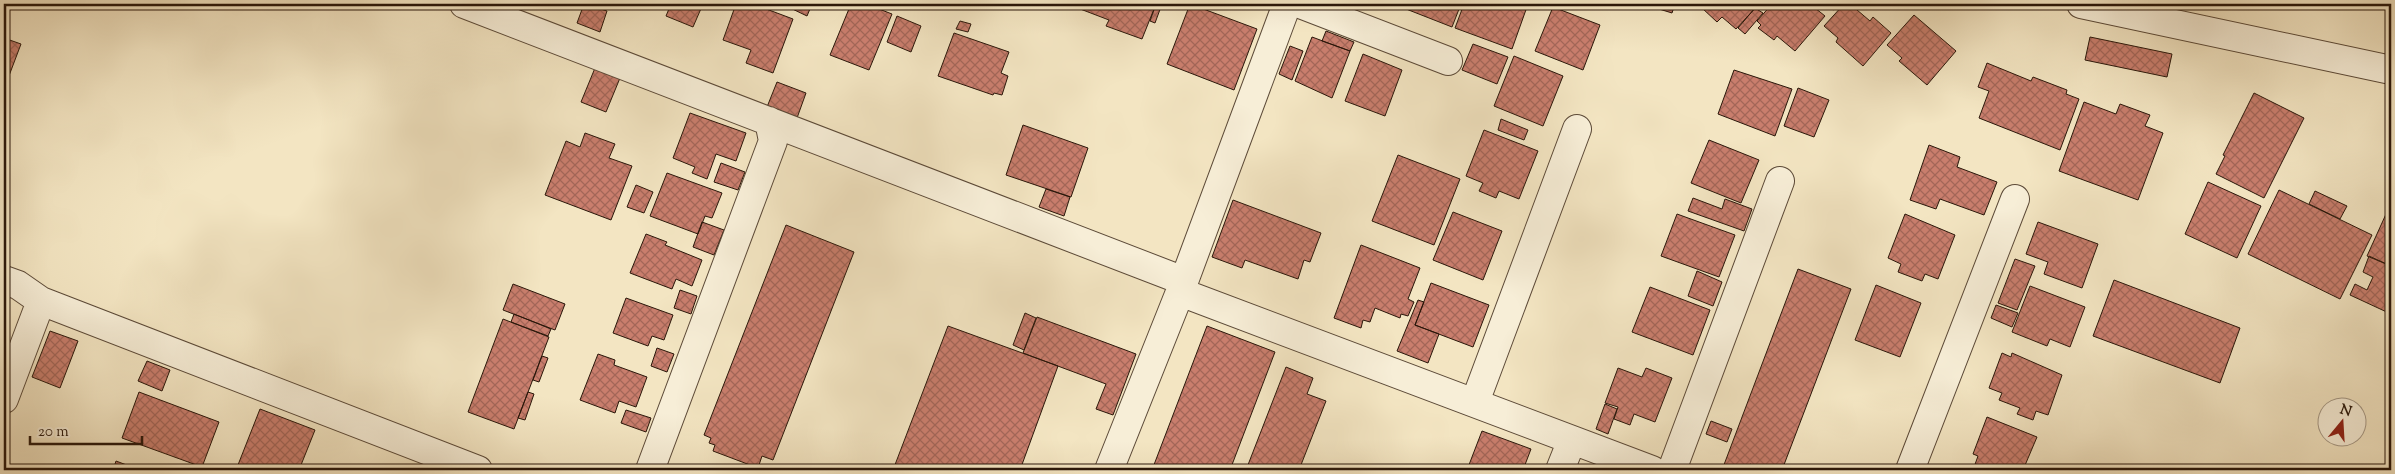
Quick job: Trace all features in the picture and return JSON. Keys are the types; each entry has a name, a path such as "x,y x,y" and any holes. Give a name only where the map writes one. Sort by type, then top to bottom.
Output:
{"street":[{"path":"464,4 769,121 1182,287 1652,470"},
{"path":"1109,470 1182,287 1287,4"},
{"path":"1300,4 1448,61"},
{"path":"2081,4 2391,70"},
{"path":"650,470 773,141 769,121"},
{"path":"1475,402 1577,129"},
{"path":"1672,470 1780,181"},
{"path":"1910,470 2015,199"},
{"path":"4,280 18,285 41,301 478,470"},
{"path":"4,399 41,301"},
{"path":"1560,470 1572,440"}],"building":[{"path":"528,4 544,4 542,9"},
{"path":"584,4 607,11 600,32 577,23"},
{"path":"671,4 703,4 693,27 666,16"},
{"path":"736,4 753,4 793,19 773,73 746,63 751,50 723,40"},
{"path":"782,4 812,4 807,16"},
{"path":"851,4 866,4 892,14 869,70 830,55"},
{"path":"1076,4 1156,4 1142,39 1106,26 1109,20 1075,7"},
{"path":"1156,4 1162,4 1155,23 1150,21"},
{"path":"1190,4 1257,29 1234,90 1167,64"},
{"path":"1402,4 1461,4 1452,27 1401,7"},
{"path":"1464,4 1528,4 1512,49 1455,28"},
{"path":"1643,4 1675,4 1672,13"},
{"path":"1705,4 1759,4 1736,29 1722,17 1717,22 1702,8"},
{"path":"1772,4 1810,4 1825,16 1795,51 1777,36 1774,40 1758,28 1761,25 1757,21"},
{"path":"1825,4 1839,4 1834,10"},
{"path":"1844,4 1850,4 1870,21 1873,17 1891,33 1863,66 1836,42 1838,38 1824,26"},
{"path":"1553,7 1600,25 1583,70 1535,51"},
{"path":"1755,8 1763,13 1745,34 1738,28"},
{"path":"1914,15 1956,51 1927,85 1899,61 1902,58 1887,45"},
{"path":"897,16 921,26 911,52 887,42"},
{"path":"960,21 971,24 968,32 956,29"},
{"path":"1326,31 1354,42 1350,51 1322,41"},
{"path":"954,33 1009,52 1001,73 1008,76 1002,95 994,93 993,95 938,76"},
{"path":"1312,37 1350,51 1332,98 1295,81"},
{"path":"2090,37 2172,54 2167,77 2085,60"},
{"path":"4,38 21,44 4,89"},
{"path":"1473,44 1508,57 1497,84 1462,70"},
{"path":"1290,46 1303,51 1292,80 1279,74"},
{"path":"1363,54 1402,70 1385,116 1345,101"},
{"path":"1514,56 1563,76 1543,126 1494,106"},
{"path":"1987,63 2031,81 2033,77 2067,90 2066,94 2079,99 2060,150 1979,118 1989,91 1978,87"},
{"path":"595,68 620,78 606,112 581,102"},
{"path":"1734,70 1792,89 1775,136 1718,114"},
{"path":"777,82 806,93 797,118 767,107"},
{"path":"1798,88 1829,100 1814,137 1784,126"},
{"path":"2254,93 2304,118 2264,198 2216,174 2225,156 2223,155"},
{"path":"2084,102 2116,114 2120,104 2150,115 2145,126 2163,133 2138,200 2059,171"},
{"path":"690,113 746,133 736,161 716,154 707,179 692,173 695,167 673,158"},
{"path":"1501,119 1528,130 1524,140 1498,130"},
{"path":"1023,125 1088,148 1071,197 1006,175"},
{"path":"1484,130 1538,151 1519,199 1499,191 1496,198 1479,191 1483,183 1466,176"},
{"path":"585,133 615,144 609,158 632,166 611,220 545,195 566,141 580,147"},
{"path":"1709,140 1759,160 1741,203 1691,183"},
{"path":"1929,145 1960,157 1957,167 1997,182 1984,215 1940,199 1936,209 1910,200"},
{"path":"1398,155 1460,179 1434,245 1372,221"},
{"path":"721,163 745,172 738,190 714,182"},
{"path":"667,173 722,193 712,218 705,216 698,234 650,216"},
{"path":"2208,182 2261,206 2237,258 2185,234"},
{"path":"636,185 653,192 644,213 627,207"},
{"path":"1046,189 1070,197 1064,216 1039,207"},
{"path":"2279,190 2372,235 2340,299 2248,254"},
{"path":"2315,191 2347,206 2340,219 2309,204"},
{"path":"1693,198 1722,209 1725,199 1752,209 1744,231 1688,211"},
{"path":"1233,200 1321,233 1310,262 1304,260 1298,279 1245,260 1242,268 1212,257"},
{"path":"2391,203 2391,266 2367,256"},
{"path":"1453,212 1502,231 1483,280 1433,260"},
{"path":"1677,214 1735,235 1719,277 1661,256"},
{"path":"1905,214 1955,235 1938,279 1925,274 1922,281 1898,272 1901,264 1888,258"},
{"path":"702,222 724,230 714,255 693,247"},
{"path":"2038,222 2098,244 2082,288 2044,274 2048,262 2026,254"},
{"path":"786,225 854,252 773,460 762,456 758,468 713,451 715,445 709,443 711,438 704,435"},
{"path":"646,234 667,242 665,245 702,260 692,286 676,279 672,289 630,273"},
{"path":"1361,245 1420,268 1408,299 1414,302 1408,316 1401,314 1400,318 1375,308 1370,322 1363,320 1361,328 1334,318"},
{"path":"2369,256 2391,266 2391,314 2350,295 2355,284 2367,290 2373,277 2363,272"},
{"path":"2015,259 2035,266 2017,310 1998,303"},
{"path":"1798,269 1851,289 1782,470 1767,470 1750,464 1748,470 1722,470"},
{"path":"1697,271 1722,282 1713,306 1688,296"},
{"path":"2114,280 2240,328 2220,383 2093,336"},
{"path":"1431,283 1489,305 1473,347 1415,325"},
{"path":"513,284 565,304 555,330 503,310"},
{"path":"1876,285 1921,303 1900,357 1855,340"},
{"path":"2030,286 2085,307 2070,347 2050,339 2047,346 2012,332"},
{"path":"1650,287 1710,310 1693,355 1632,332"},
{"path":"680,290 697,296 691,314 674,308"},
{"path":"626,298 673,315 664,340 652,336 648,346 613,333"},
{"path":"1418,300 1424,302 1415,325 1439,334 1428,363 1397,351"},
{"path":"1996,305 2018,313 2012,327 1991,318"},
{"path":"1025,313 1036,318 1024,350 1013,345"},
{"path":"514,314 551,329 548,336 511,322"},
{"path":"1037,317 1136,354 1113,415 1096,409 1106,384 1023,353"},
{"path":"503,319 549,337 514,429 468,412"},
{"path":"948,326 1058,366 1020,470 893,470"},
{"path":"1207,326 1275,352 1230,470 1152,470"},
{"path":"50,331 78,341 60,388 32,377"},
{"path":"657,348 674,354 667,372 651,366"},
{"path":"2002,353 2011,357 2012,353 2062,375 2048,415 2036,411 2033,420 2017,414 2020,408 1999,400 2002,393 1989,388"},
{"path":"598,354 615,360 614,365 647,377 636,407 619,401 615,413 580,400"},
{"path":"542,356 548,358 539,382 533,380"},
{"path":"147,361 170,370 162,391 138,381"},
{"path":"1286,367 1313,378 1307,394 1326,401 1299,470 1246,470"},
{"path":"1618,368 1642,377 1646,368 1672,378 1655,422 1634,414 1630,425 1614,419 1618,407 1605,403"},
{"path":"139,392 219,422 202,467 122,438"},
{"path":"528,392 534,394 525,420 518,418"},
{"path":"1605,404 1617,409 1608,434 1596,429"},
{"path":"260,409 315,430 299,470 236,470"},
{"path":"626,410 651,418 646,432 621,423"},
{"path":"1987,417 2037,437 2023,470 1973,470 1978,456 1973,454"},
{"path":"1711,421 1732,429 1727,442 1706,434"},
{"path":"1482,431 1531,449 1523,470 1467,470"},
{"path":"116,461 140,470 113,470"}]}
